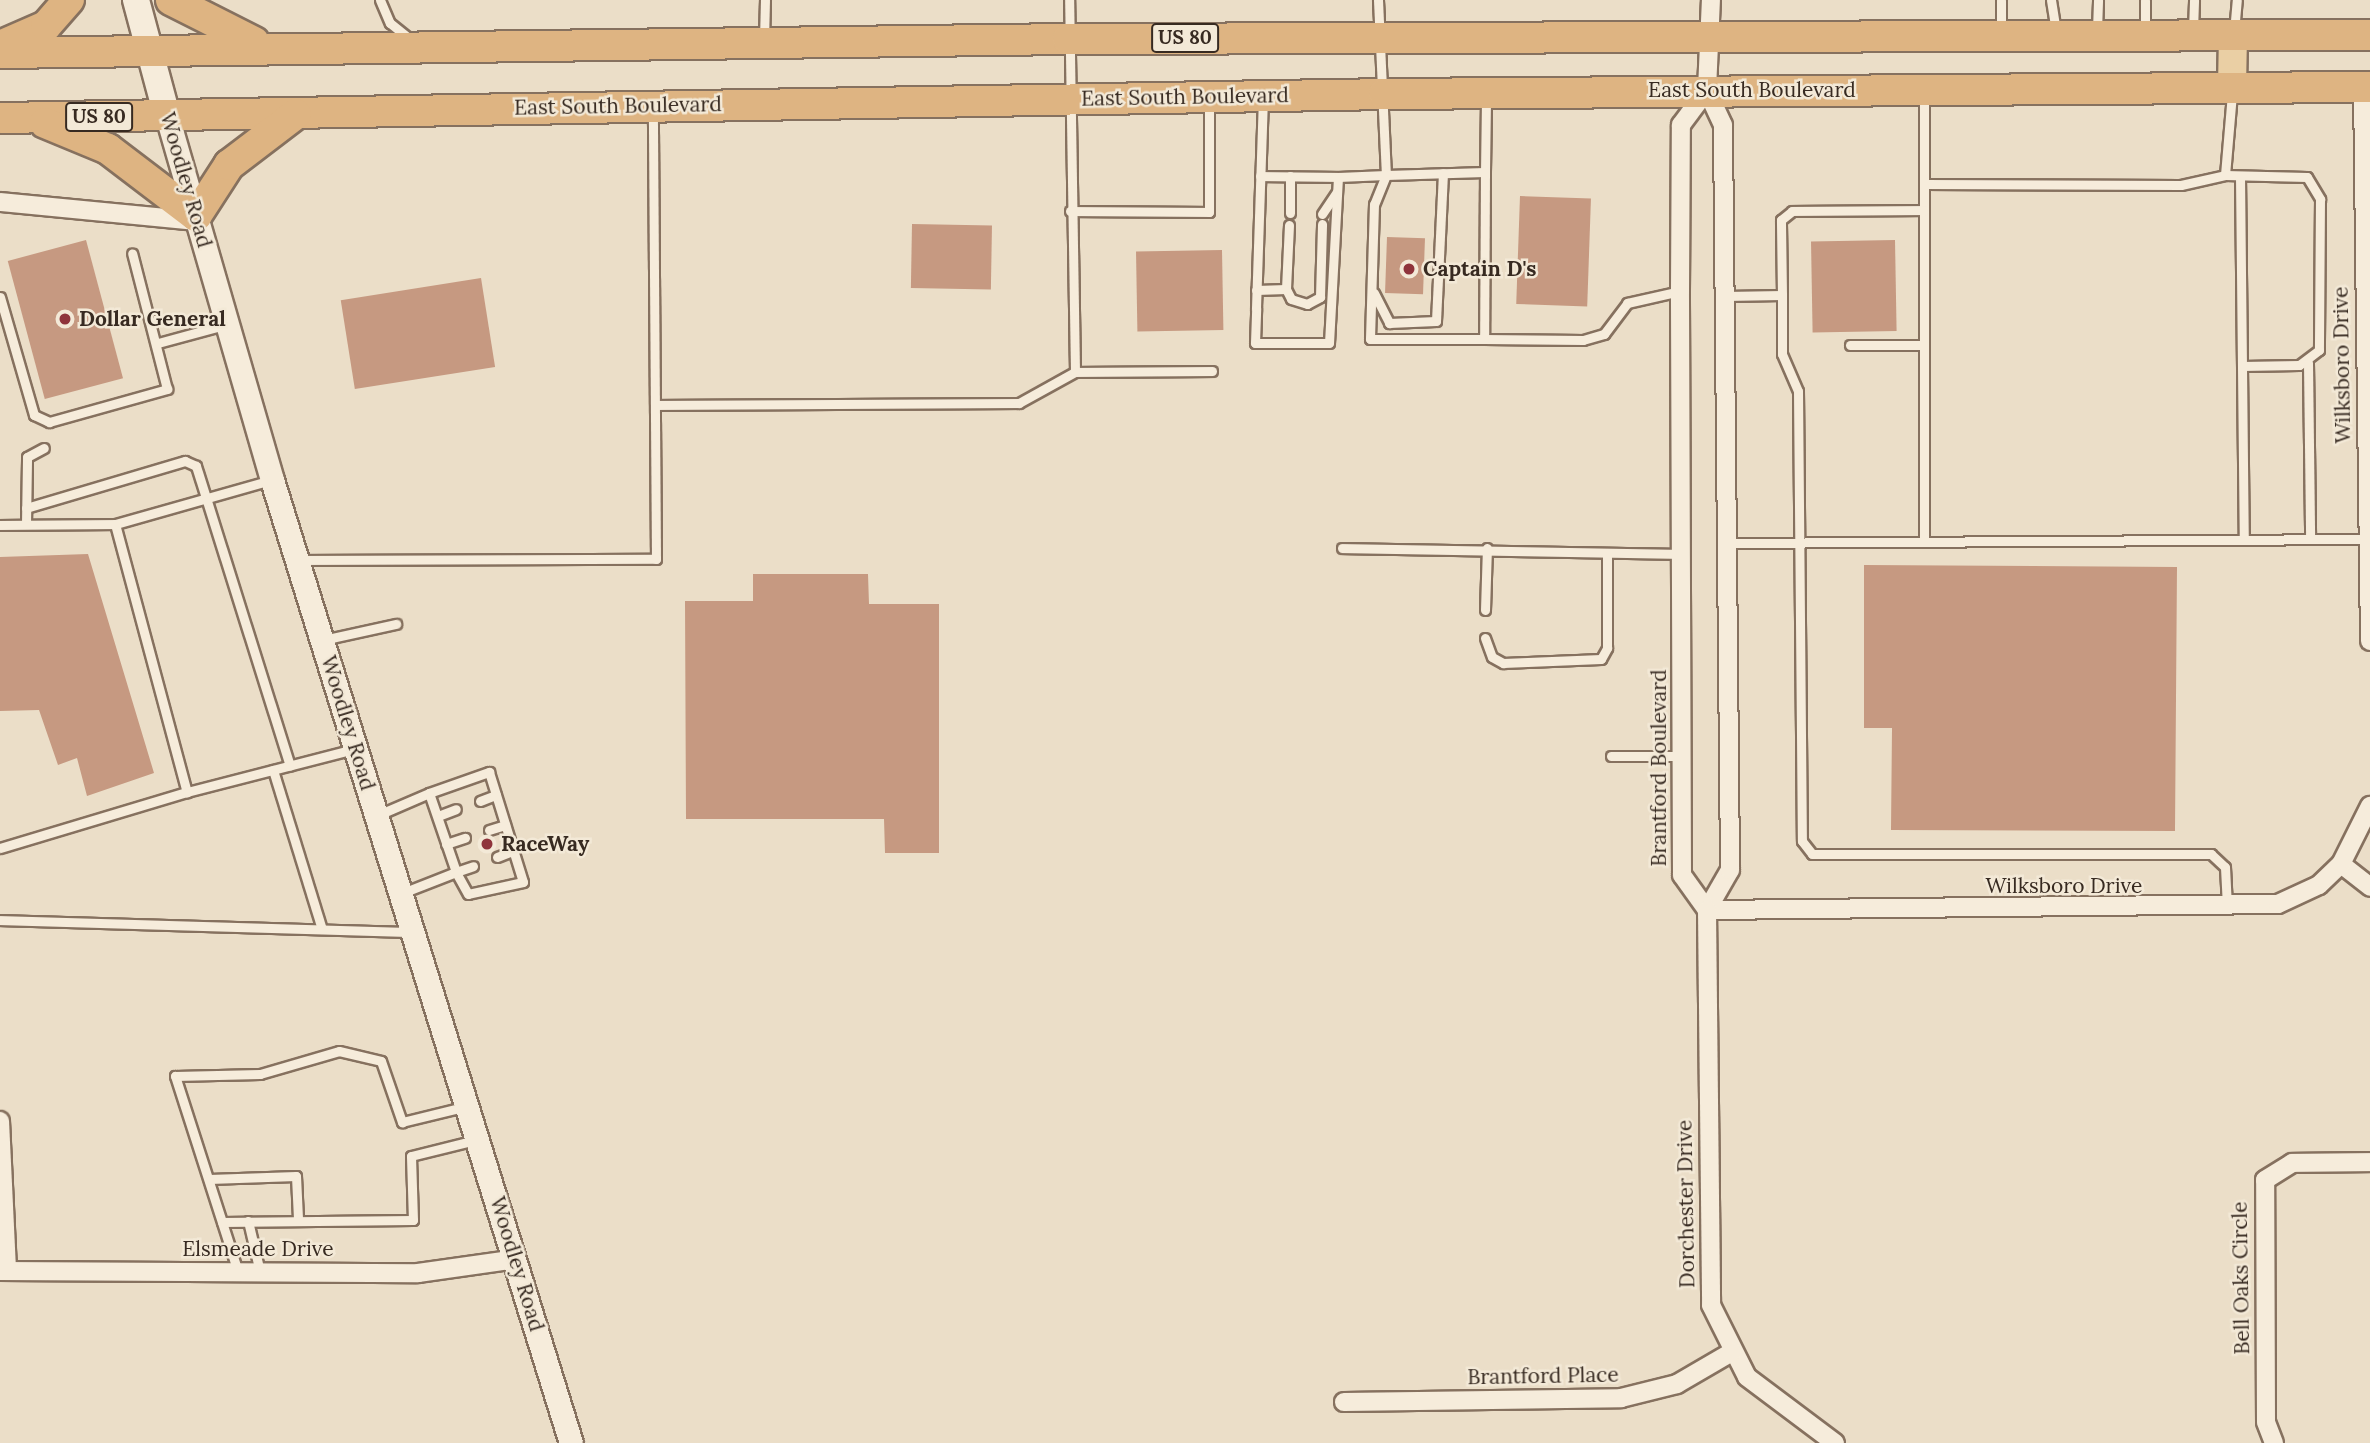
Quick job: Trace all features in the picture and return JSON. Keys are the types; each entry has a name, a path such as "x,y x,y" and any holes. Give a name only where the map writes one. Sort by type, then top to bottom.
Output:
{"highway":[{"path":"0,46 46,26 69,0"},
{"path":"172,0 267,47"},
{"name":"US 80","path":"0,53 149,48 1068,39 2370,34"},
{"name":"East South Boulevard","path":"0,118 1384,94 2366,88"},
{"path":"31,118 108,149 197,219 229,165 299,112"}],"main road":[{"name":"Woodley Road","path":"136,0 167,116"},
{"path":"2232,88 2234,34"}],"street":[{"path":"1707,910 1730,870 1723,125 1707,90 1711,0"},
{"name":"Wilksboro Drive","path":"2366,88 2370,641"},
{"name":"Brantford Boulevard","path":"1707,90 1681,125 1680,291 1682,875 1707,910"},
{"name":"Woodley Road","path":"167,116 272,480 571,1443"},
{"path":"0,202 197,219"},
{"name":"Wilksboro Drive","path":"1707,910 2227,908 2296,898 2341,864 2370,806"},
{"path":"2341,864 2370,887"},
{"name":"Dorchester Drive","path":"1707,910 1708,1282 1717,1327 1747,1377 1835,1443"},
{"path":"0,1121 4,1271"},
{"name":"Bell Oaks Circle","path":"2274,1443 2266,1422 2265,1180 2292,1163 2370,1162"},
{"name":"Elsmeade Drive","path":"4,1271 418,1273 516,1259"},
{"name":"Brantford Place","path":"1344,1402 1621,1398 1677,1384 1732,1352"}],"lane":[{"path":"380,0 390,23 418,46"},
{"path":"764,42 765,0"},
{"path":"1069,0 1066,99 1075,372"},
{"path":"1378,0 1386,174 1374,204 1370,339 1583,340 1604,334 1627,303 1680,291"},
{"path":"2001,0 2001,35"},
{"path":"2051,0 2056,35"},
{"path":"2097,35 2098,0"},
{"path":"2145,35 2146,0"},
{"path":"2193,34 2194,0"},
{"path":"2234,34 2237,0"},
{"path":"2225,175 2232,88"},
{"path":"1924,90 1924,542"},
{"path":"1484,339 1486,93"},
{"path":"1263,96 1255,343 1329,344 1338,177"},
{"path":"1070,211 1209,212 1209,97"},
{"path":"297,560 656,559 653,105"},
{"path":"1260,176 1338,177 1485,172"},
{"path":"1372,288 1389,323 1436,321 1443,173"},
{"path":"1924,184 2181,185 2225,175 2297,175 2315,183 2320,337 2308,363 2310,539"},
{"path":"1290,176 1290,213"},
{"path":"2240,176 2244,540"},
{"path":"1289,225 1286,289 1298,304 1320,297 1322,219 1337,192"},
{"path":"1924,210 1792,211 1781,220 1782,354 1798,391 1802,841 1812,854 2211,854 2225,867 2227,908"},
{"path":"0,297 34,415 49,422 167,389 158,343 132,253"},
{"path":"1256,290 1286,289"},
{"path":"1725,296 1782,295"},
{"path":"158,343 228,324"},
{"path":"1850,345 1924,345"},
{"path":"2242,366 2308,363"},
{"path":"655,405 1019,403 1075,372 1212,371"},
{"path":"26,524 27,457 44,448"},
{"path":"26,508 185,461 196,466 290,766"},
{"path":"0,525 115,524 272,480"},
{"path":"115,524 187,792"},
{"path":"1727,543 2368,539"},
{"path":"1342,548 1594,548 1607,556 1680,554"},
{"path":"1485,610 1487,548"},
{"path":"1485,638 1492,657 1503,663 1601,659 1606,648 1607,556"},
{"path":"323,640 396,624"},
{"path":"0,848 187,792 356,749"},
{"path":"1611,756 1681,756"},
{"path":"273,770 322,929"},
{"path":"377,815 429,793 489,772 523,882 477,896 468,894 456,872 429,793"},
{"path":"480,801 496,795"},
{"path":"438,817 456,809"},
{"path":"489,830 505,825"},
{"path":"446,844 465,838"},
{"path":"497,857 513,851"},
{"path":"402,893 473,866"},
{"path":"0,920 414,932"},
{"path":"238,1272 175,1076 260,1074 339,1051 382,1061 402,1122 468,1105"},
{"path":"222,1222 298,1219 413,1220 411,1156 478,1139"},
{"path":"209,1179 296,1176 298,1219"},
{"path":"248,1221 260,1272"}],"building":[{"path":"1520,196 1591,198 1587,306 1516,304"},
{"path":"912,224 992,225 991,289 911,288"},
{"path":"1387,237 1425,238 1423,294 1385,293"},
{"name":"Dollar General","path":"86,240 123,378 45,399 8,261"},
{"path":"1895,240 1897,331 1813,332 1811,241"},
{"path":"1222,250 1223,330 1137,331 1136,252"},
{"path":"481,278 495,367 355,389 341,300"},
{"path":"88,554 154,773 87,796 77,758 58,765 39,710 0,711 0,557"},
{"path":"1864,565 2177,567 2175,831 1891,830 1892,728 1864,728"},
{"path":"753,574 868,574 869,604 939,604 939,853 885,853 884,819 686,819 685,601 753,601"}],"place":[{"name":"Captain D's","path":"1409,269"},
{"name":"Dollar General","path":"65,319"},
{"name":"RaceWay","path":"487,844"}]}
